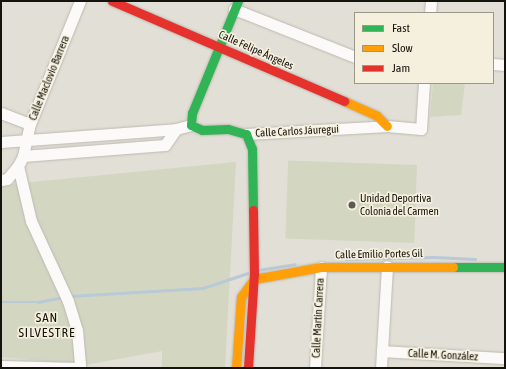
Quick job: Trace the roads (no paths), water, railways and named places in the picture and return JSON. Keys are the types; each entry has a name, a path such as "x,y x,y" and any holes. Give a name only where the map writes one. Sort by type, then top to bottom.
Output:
{"street":[{"name":"Calle Maclovio Barrera","path":"21,161 30,124 80,1"},
{"name":"Calle Felipe Ángeles","path":"112,1 219,46 377,116 387,126"},
{"path":"430,12 431,1"},
{"path":"1,142 176,129 191,124 192,113 236,5 354,57"},
{"path":"494,64 505,65"},
{"name":"Calle Carlos Jáuregui","path":"191,124 202,130 228,129 246,134 387,126 421,129 423,84"},
{"path":"1,113 30,124"},
{"path":"1,180 7,180 21,161 165,145 176,129"},
{"path":"246,134 252,149 255,256 248,368"},
{"path":"1,366 80,368 77,330 68,301 31,221 21,161"},
{"path":"381,368 387,266"},
{"name":"Calle Emilio Portes Gil","path":"254,276 321,267 505,267"},
{"name":"Calle Martín Carrera","path":"315,368 321,267"},
{"path":"236,368 241,298 254,276"},
{"name":"Calle M. González","path":"382,351 505,358"}],"waterway":[{"path":"346,259 434,257 475,259"},
{"path":"258,270 295,264"},
{"path":"70,296 203,288 248,273"},
{"path":"1,302 38,302 63,297"}],"place":[{"name":"Unidad Deportiva Colonia del Carmen","path":"352,205"}],"district":[{"name":"SAN SILVESTRE","path":"47,326"}]}
